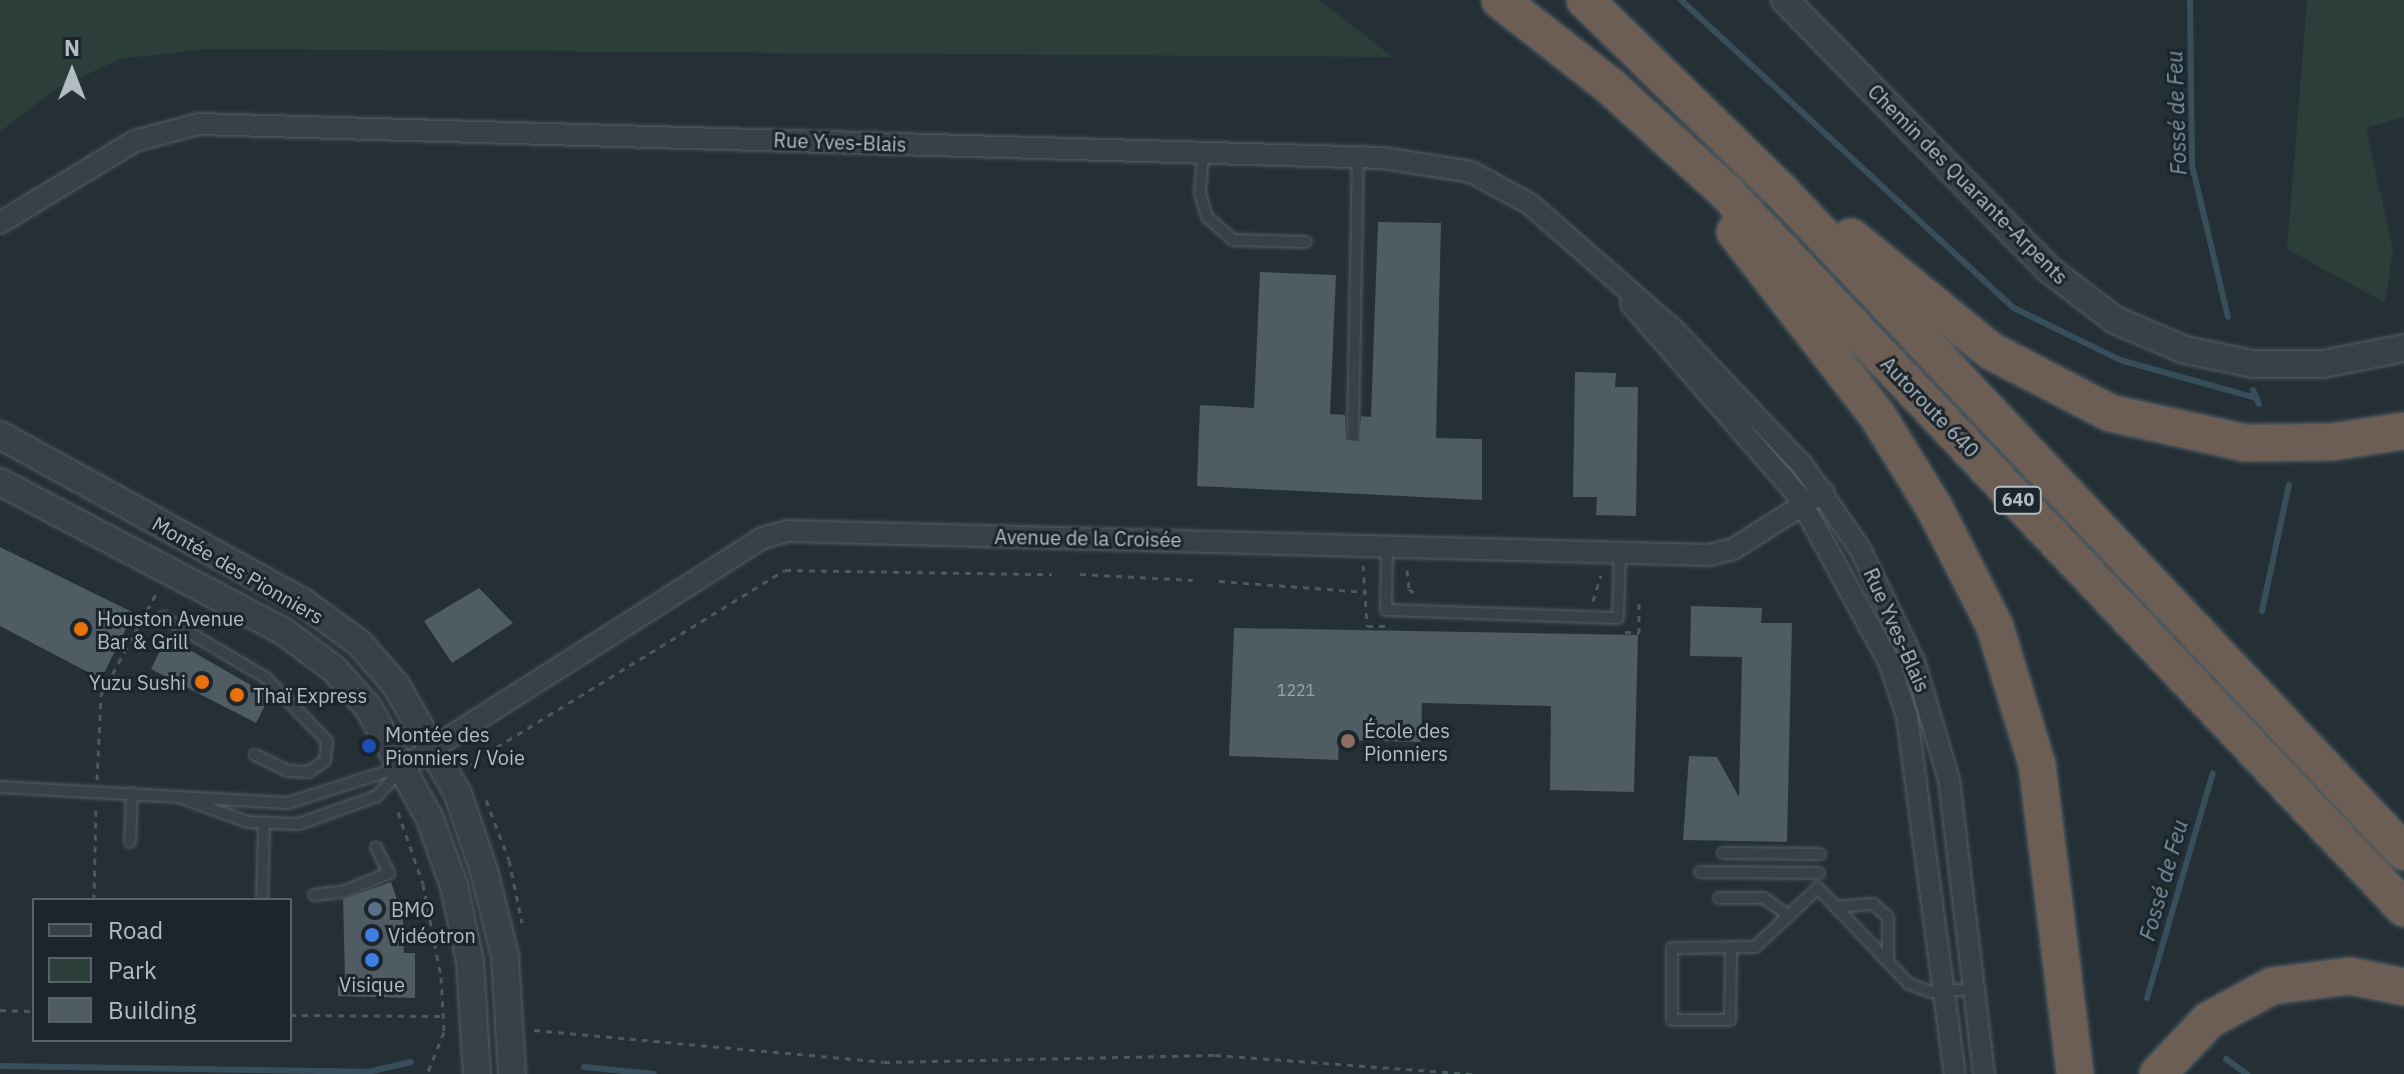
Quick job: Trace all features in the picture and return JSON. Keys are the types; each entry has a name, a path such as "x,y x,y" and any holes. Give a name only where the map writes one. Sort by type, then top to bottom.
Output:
{"highway":[{"name":"Autoroute 640","path":"1500,0 1634,107 1755,222 2404,908"},
{"name":"Autoroute 640","path":"1585,0 1721,130 2404,852"},
{"path":"1634,107 1877,415 1935,509 1995,627 2037,764 2075,1074"},
{"path":"1721,130 1972,337 2085,403 2158,428 2245,443 2332,442 2404,431"},
{"path":"2158,1074 2209,1020 2259,990 2335,976 2404,987"}],"street":[{"name":"Chemin des Quarante-Arpents","path":"1785,0 2047,268 2115,320 2185,350 2253,364 2323,364 2404,348"},
{"name":"Rue Yves-Blais","path":"0,223 43,194 151,134 218,123 1358,157 1443,164 1497,183 1549,220 1614,282 1673,329 1823,492 1883,592 1931,711 1949,780 1984,1074"},
{"name":"Rue Yves-Blais","path":"0,208 43,194"},
{"name":"Rue Yves-Blais","path":"1614,282 1673,359 1804,505 1871,623 1907,716 1955,1074"},
{"name":"Montée des Pionniers","path":"0,435 303,602 359,643 396,685 434,746 463,805 505,956 512,1074"},
{"name":"Montée des Pionniers","path":"0,482 283,631 334,669 368,707 403,767 454,886 470,961 477,1074"},
{"name":"Avenue de la Croisée","path":"403,767 762,538 811,531 1067,541 1387,545 1620,554 1721,553 1823,492"}],"lane":[{"path":"1203,152 1207,217 1233,240 1306,242"},
{"path":"1353,436 1358,157"},
{"path":"1387,545 1386,610 1618,618 1620,554"},
{"path":"163,617 266,678 327,741 325,761 308,772 288,771 255,755"},
{"path":"1907,716 1931,711"},
{"path":"0,787 170,794 288,803 403,767"},
{"path":"170,794 264,822 299,824 334,815 377,796 403,767"},
{"path":"130,842 132,793"},
{"path":"262,898 264,822"},
{"path":"314,895 389,873 376,847"},
{"path":"1723,853 1820,854"},
{"path":"1700,872 1819,873"},
{"path":"1731,949 1730,1020 1672,1020 1672,948 1755,947 1818,888 1888,958 1909,984 1945,992 1974,989"},
{"path":"1719,898 1764,898 1789,916"},
{"path":"1835,907 1873,904 1888,917 1888,958"}],"path":[{"path":"1219,581 1368,592 1367,569 1358,561"},
{"path":"94,898 101,695 169,569"},
{"name":"Avenue de la Croisée","path":"475,778 469,764 785,570 1052,574"},
{"path":"1407,570 1409,589 1427,598"},
{"name":"Avenue de la Croisée","path":"1080,574 1193,580"},
{"path":"1588,603 1598,597 1601,575"},
{"path":"481,791 509,860 524,934"},
{"path":"396,806 436,939 444,1032 427,1074"},
{"path":"0,1010 32,1011"},
{"path":"292,1015 443,1016"},
{"path":"531,1024 535,1033 612,1034 884,1062 1215,1055 1472,1074"}],"green space":[{"path":"0,0 1319,0 1393,57 205,49 120,59 56,89 0,132"},
{"path":"2307,0 2404,0 2404,117 2366,128 2393,250 2385,303 2287,249"}],"building":[{"path":"1378,222 1441,223 1436,438 1482,439 1482,500 1197,486 1200,405 1254,408 1260,272 1336,275 1330,414 1345,415 1346,440 1359,441 1361,416 1371,417"},
{"path":"1575,372 1616,373 1615,387 1638,387 1636,516 1596,515 1597,497 1573,497"},
{"path":"0,547 134,613 101,679 0,626"},
{"path":"479,588 513,623 452,663 424,621"},
{"path":"1691,606 1762,608 1761,623 1792,623 1787,842 1683,840 1689,756 1717,757 1739,797 1742,657 1690,656"},
{"path":"1234,628 1638,635 1634,792 1550,790 1551,706 1422,703 1421,742 1339,740 1338,760 1229,756"},
{"path":"167,637 270,696 256,723 151,669"},
{"path":"391,882 403,917 404,953 415,953 415,998 338,996 338,977 345,977 343,899"}],"waterway":[{"path":"1681,0 2014,308 2120,360 2256,398"},
{"name":"Fossé de Feu","path":"2190,0 2192,165 2228,317"},
{"name":"Fossé de Feu","path":"2253,390 2259,404"},
{"name":"Fossé de Feu","path":"2262,611 2289,485"},
{"name":"Fossé de Feu","path":"2147,998 2213,773"},
{"name":"Fossé de Feu","path":"2226,1059 2247,1074"},
{"path":"0,1066 368,1072 411,1062"},
{"path":"584,1067 654,1074"}],"place":[{"name":"Houston Avenue Bar & Grill","path":"81,629"},
{"name":"Yuzu Sushi","path":"202,682"},
{"name":"Thaï Express","path":"237,695"},
{"name":"École des Pionniers","path":"1348,741"},
{"name":"Montée des Pionniers / Voie","path":"369,746"},
{"name":"BMO","path":"375,909"},
{"name":"Vidéotron","path":"372,935"},
{"name":"Visique","path":"372,960"}]}
